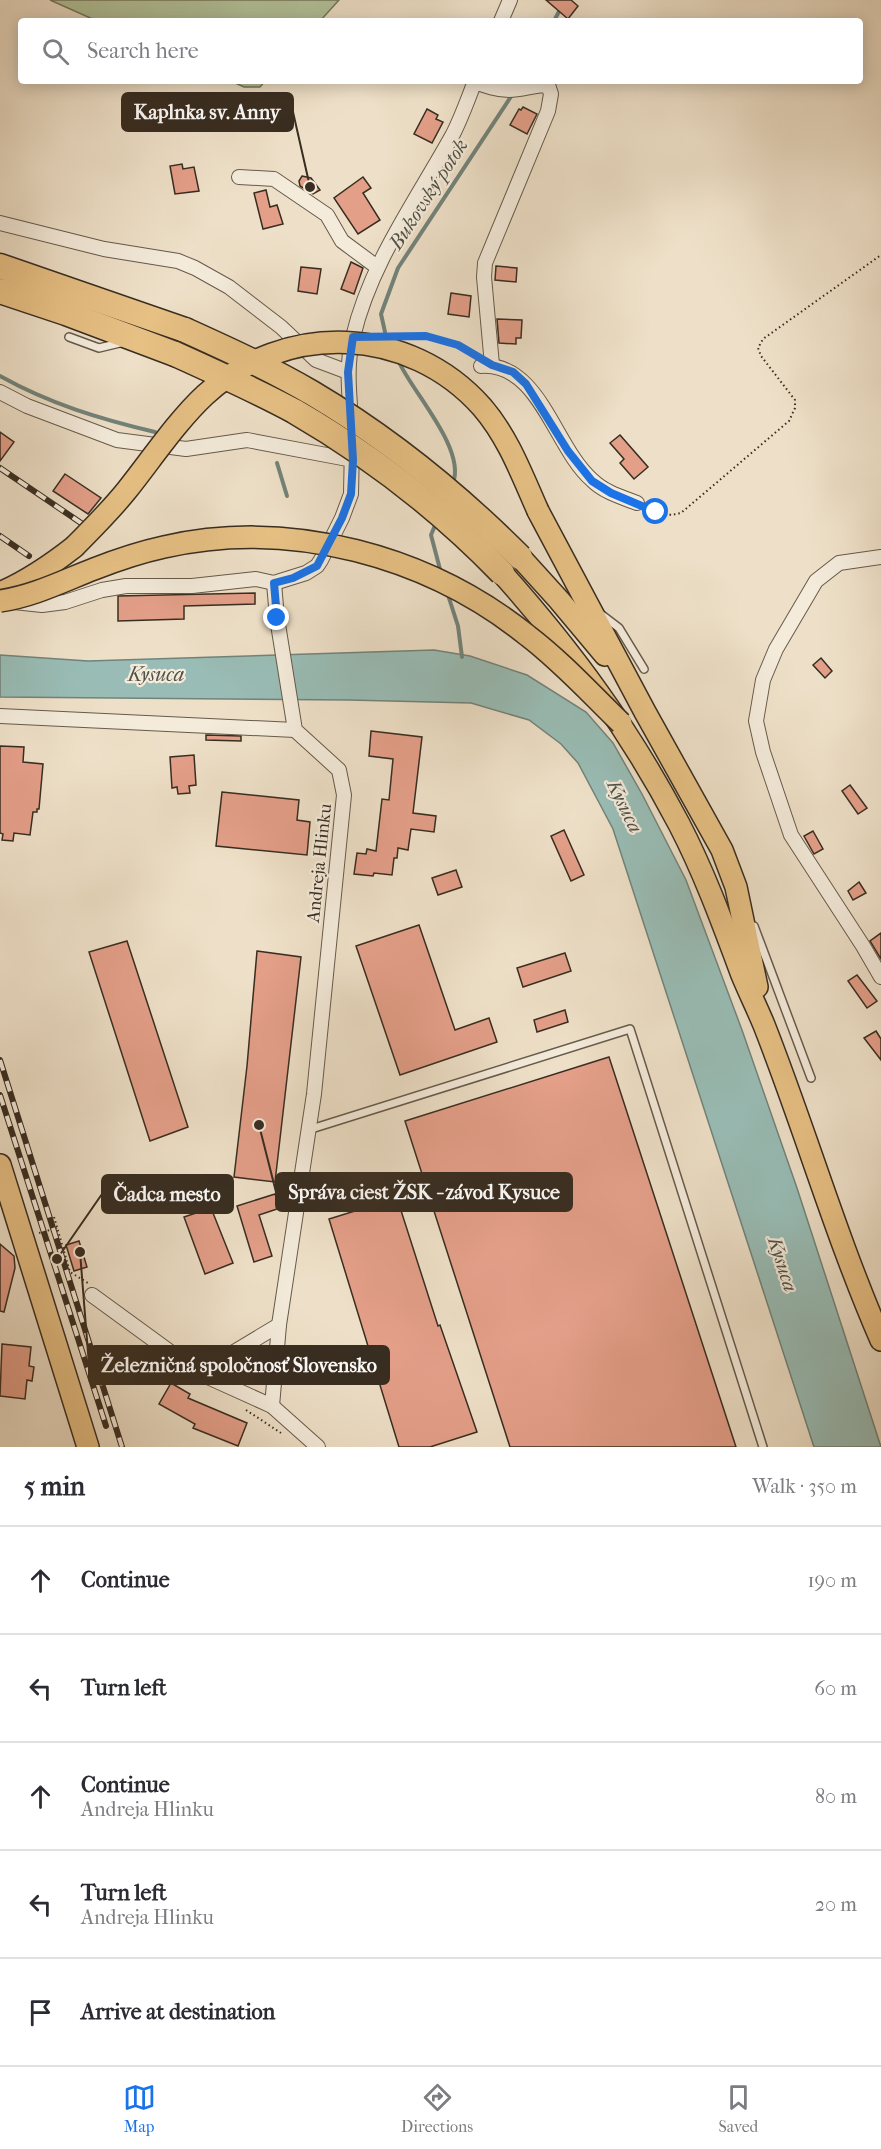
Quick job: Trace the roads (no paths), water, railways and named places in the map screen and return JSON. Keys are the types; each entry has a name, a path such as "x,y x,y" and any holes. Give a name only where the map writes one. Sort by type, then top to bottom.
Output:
{"highway":[{"path":"0,266 185,330 251,360 311,393 361,425 452,494 492,529 511,565"},
{"path":"0,291 138,339 249,387 350,446 438,512 474,544 511,565"}],"main road":[{"path":"0,593 31,578 74,547 125,494 205,395 241,369 260,359 276,352 314,343 352,342 386,348 419,360 448,376 483,409 502,435 538,511 645,712 722,850 736,887 764,1025"},
{"path":"0,600 24,597 129,557 165,547 200,541 239,538 283,539 350,549 396,562 433,576 468,594 529,636 621,723"},
{"path":"511,565 597,645 645,712"},
{"path":"511,565 621,723 681,827 718,910 764,1025 834,1222 881,1340"},
{"path":"0,1165 88,1447"}],"street":[{"path":"502,18 510,0"},
{"path":"0,600 42,605 65,602 102,590 126,586 192,586 256,579 274,583 293,578 317,566 342,518 351,494 353,460 348,372 353,337 377,267 454,133 474,84"},
{"path":"482,84 494,89 510,90 548,85 552,94 548,111 498,228 484,267 487,366 513,372 526,384 568,451 592,481 611,493 637,503"},
{"path":"239,177 274,179 327,215 342,241 377,267"},
{"path":"0,224 104,249 178,261 195,268 229,287 280,327 316,360 348,372"},
{"path":"0,392 27,406 117,440 186,449 247,440 353,460"},
{"path":"881,557 839,563 816,581 776,649 763,680 756,721 763,752 791,835 881,977"},
{"path":"0,716 294,724 277,618 274,583"},
{"name":"Andreja Hlinku","path":"272,1406 279,1325 314,1095 344,795 339,770 294,724"},
{"path":"94,1291 200,1373 272,1406 318,1447"},
{"path":"200,1373 279,1325"}],"lane":[{"path":"69,337 99,348 138,339"},
{"path":"590,607 619,628 644,669"},
{"path":"722,850 765,953 811,1078"},
{"path":"308,1130 630,1029 763,1447"}],"water":[{"name":"Kysuca","path":"434,650 470,656 527,675 586,712 613,743 642,794 686,880 742,1030 797,1188 881,1447 814,1447 613,829 578,763 561,744 529,720 471,703 0,697 0,655 88,661"}],"waterway":[{"name":"Bukovský potok","path":"556,18 565,0"},
{"name":"Bukovský potok","path":"385,332 381,314 398,268 514,92"},
{"name":"Bukovský potok","path":"399,362 445,438 455,469 453,483"},
{"path":"0,376 38,395 76,410 155,432"},
{"path":"277,463 287,496"},
{"name":"Bukovský potok","path":"436,523 431,535 441,573"},
{"name":"Bukovský potok","path":"448,595 458,626 462,657"}],"railway":[{"path":"0,468 84,525"},
{"path":"0,536 29,556"},
{"path":"0,1060 122,1447"},
{"path":"0,1095 106,1426"}],"place":[{"name":"Kaplnka sv. Anny","path":"310,187"},
{"name":"Správa ciest ŽSK - závod Kysuce","path":"259,1125"},
{"name":"Železničná spoločnosť Slovensko","path":"80,1252"},
{"name":"Čadca mesto","path":"57,1259"}]}
